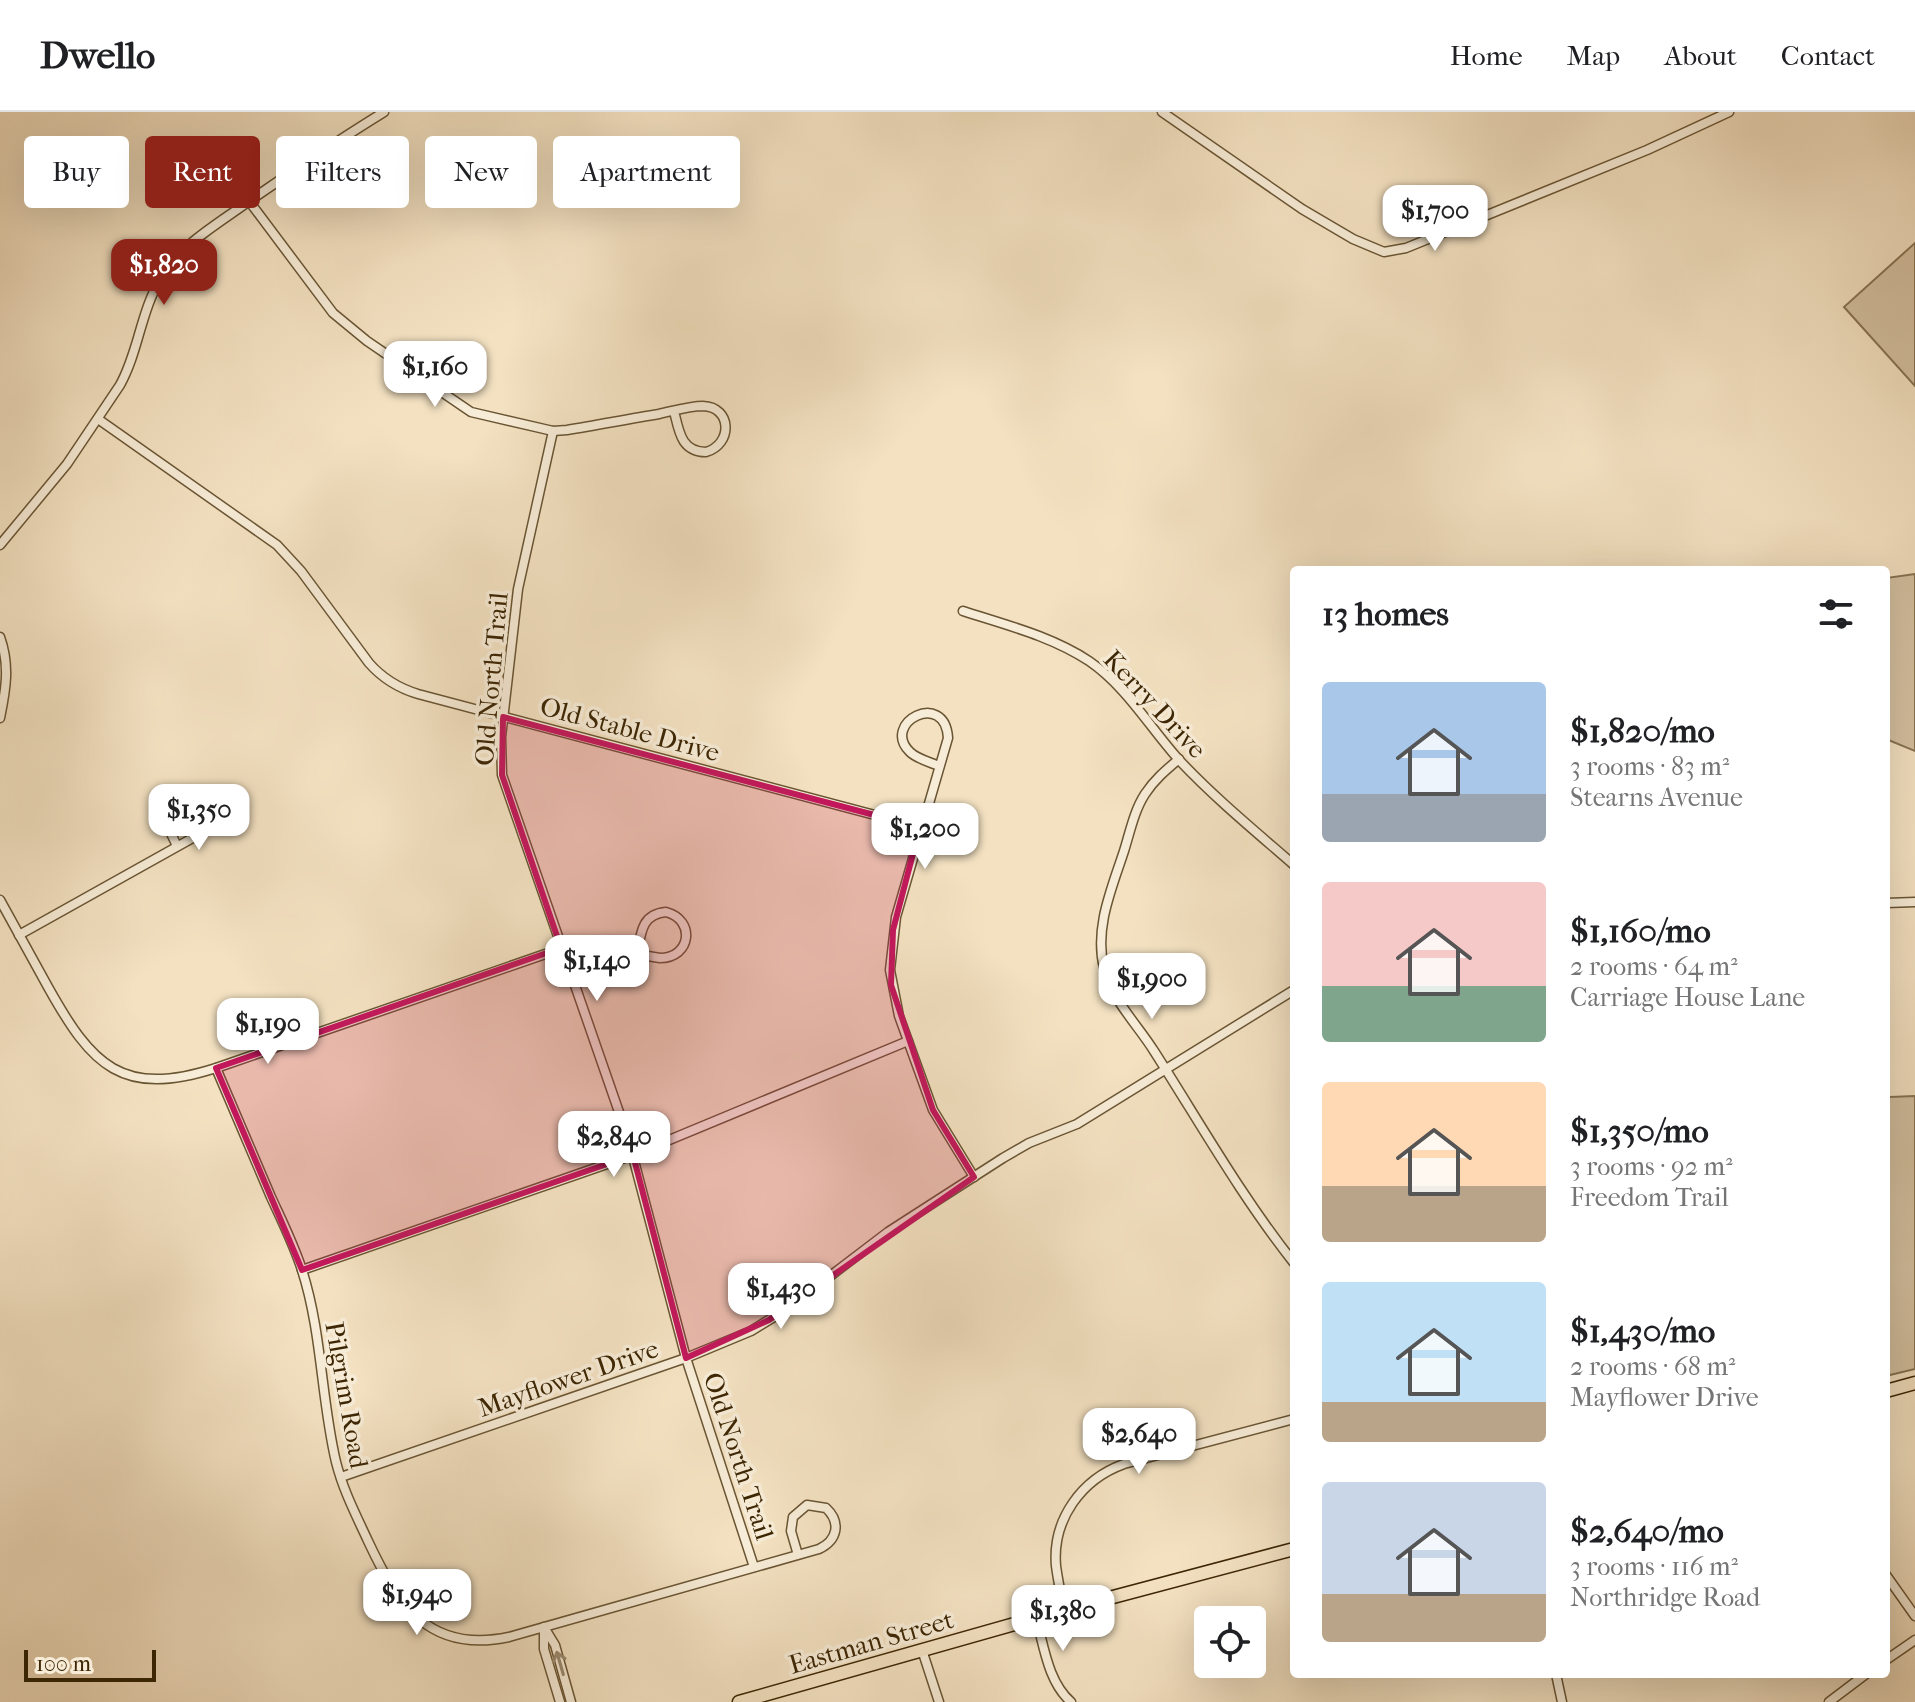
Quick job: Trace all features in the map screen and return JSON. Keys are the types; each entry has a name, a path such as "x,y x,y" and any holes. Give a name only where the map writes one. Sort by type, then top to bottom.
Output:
{"main road":[{"path":"1890,1390 1915,1383"},
{"name":"Eastman Street","path":"739,1702 1290,1550"}],"street":[{"path":"260,193 384,112"},
{"path":"1162,112 1302,209 1365,245 1384,252 1406,248 1598,171 1729,112"},
{"path":"0,545 67,464 127,373 143,315 163,274 192,243 240,208"},
{"path":"254,208 333,313 367,341 471,412 553,431 701,406 715,410 725,425 721,442 706,452 691,450 681,439 674,411"},
{"name":"Old Stable Drive","path":"98,419 277,545 301,571 380,675 406,690 920,827"},
{"name":"Old North Trail","path":"553,431 520,572 503,717 502,775 633,1155 686,1358 754,1567"},
{"name":"Kerry Drive","path":"963,611 1040,636 1090,662 1114,681 1179,759 1240,820 1290,862"},
{"path":"0,637 7,680 0,718"},
{"path":"939,766 915,756 905,746 904,727 917,714 935,715 947,729 947,742 920,827 893,930 891,985 933,1110 974,1177"},
{"path":"1179,759 1159,777 1142,800 1106,907 1100,941 1102,961 1112,991 1247,1201 1290,1258"},
{"path":"19,935 202,832 210,820 209,806 195,793 176,795 165,809 165,819 177,846"},
{"path":"0,900 74,1032 91,1052 104,1063 128,1074 158,1080 178,1079 216,1068 561,949 592,947 665,959 678,954 687,938 682,921 666,912 649,917 642,928 637,954"},
{"path":"1890,903 1915,902"},
{"name":"Mayflower Drive","path":"341,1477 728,1341 769,1320 888,1232 974,1177 1029,1143 1077,1124 1290,992"},
{"path":"302,1270 633,1155 908,1041"},
{"name":"Pilgrim Road","path":"216,1068 302,1270 341,1477 390,1587 420,1620 445,1634 481,1641 509,1637 798,1555 824,1547 834,1537 835,1519 826,1508 807,1505 793,1517 791,1531 798,1555"},
{"path":"1064,1610 1056,1566 1058,1542 1070,1508 1092,1481 1124,1464 1290,1420"},
{"path":"1890,1581 1915,1616"},
{"path":"1036,1618 1057,1685 1071,1702"},
{"path":"544,1627 544,1649 560,1702"},
{"path":"544,1627 555,1645 571,1702"},
{"path":"1890,1657 1915,1640"},
{"path":"922,1650 939,1702"},
{"path":"1557,1678 1562,1702"},
{"path":"1829,1702 1861,1678"}],"highlighted area":[{"path":"503,717 920,827 893,930 891,985 933,1110 974,1177 769,1320 686,1358 633,1155 302,1270 216,1068 561,948 502,775"}],"shaded area":[{"path":"1915,243 1915,386 1844,307"},
{"path":"1915,574 1915,751 1890,741 1890,577"},
{"path":"1915,1096 1915,1369 1890,1375 1890,1097"}]}
